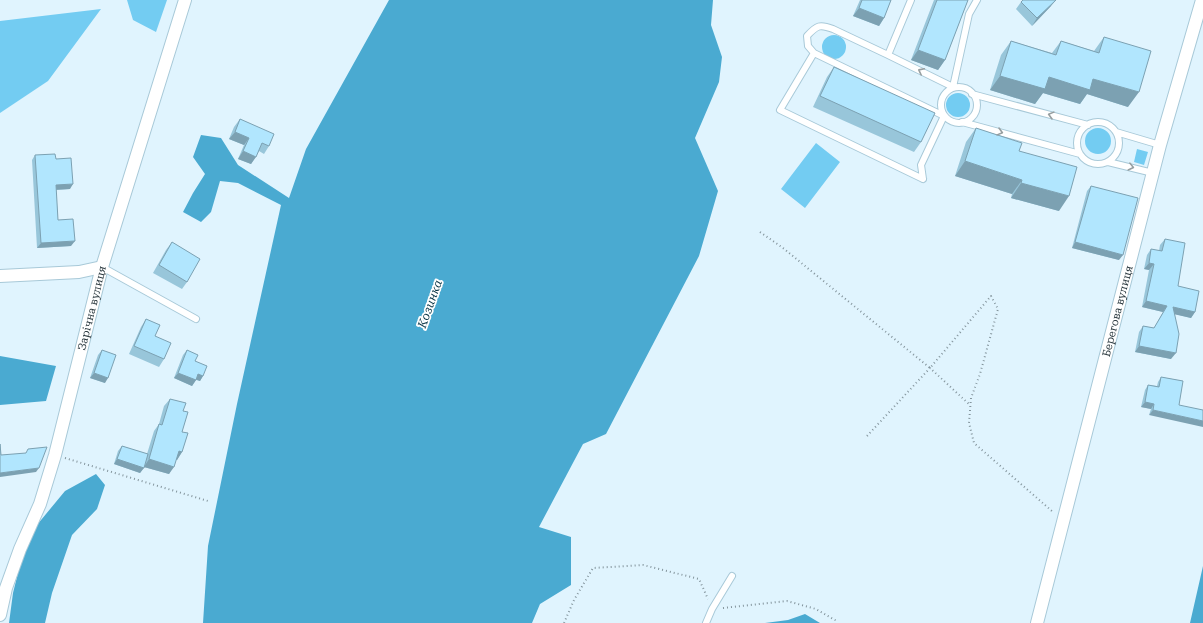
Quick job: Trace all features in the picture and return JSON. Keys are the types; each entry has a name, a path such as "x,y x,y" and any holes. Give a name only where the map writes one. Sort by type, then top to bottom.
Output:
{"street":[{"name":"Зарічна вулиця","path":"0,616 6,588 20,549 40,504 55,454 102,267 185,0"},
{"name":"Берегова вулиця","path":"1037,623 1160,145 1202,0"},
{"path":"0,276 79,272 102,267"}],"lane":[{"path":"888,55 911,0"},
{"path":"814,53 780,110 923,179 921,165 944,116 941,106 942,100 945,94 953,88 969,14 977,0"},
{"path":"1080,154 962,122 953,122 944,116 814,53 808,46 807,36 815,27 824,26 834,29 953,88 964,88 972,94 1088,125"},
{"path":"962,122 973,116 975,111 975,99 972,94"},
{"path":"1100,122 1112,127 1116,132 1119,138 1118,152 1108,162 1096,164 1085,159 1080,154 1077,141 1079,134 1088,125 1100,122"},
{"path":"1116,132 1160,145"},
{"path":"1108,162 1154,173"},
{"path":"102,267 196,319"},
{"path":"706,623 712,609 732,576"}],"path":[{"path":"760,232 783,248 930,368 970,405"},
{"path":"867,436 930,368 991,296 998,309 980,374 971,398 969,423 974,443 1063,520"},
{"path":"55,454 208,501"},
{"path":"564,623 574,600 593,568 643,565 699,579 712,609 787,601 816,609 834,620 836,623"}],"shaded area":[{"path":"127,0 167,0 156,32 133,20"},
{"path":"101,9 48,81 0,113 0,21"},
{"path":"834,35 842,39 846,47 842,55 834,59 826,55 822,47 826,39"},
{"path":"958,93 966,97 970,105 966,113 958,117 950,113 946,105 950,97"},
{"path":"1098,128 1107,132 1111,141 1107,150 1098,154 1089,150 1085,141 1089,132"},
{"path":"816,143 840,162 805,208 781,189"},
{"path":"1137,149 1148,152 1144,165 1134,162"}],"water":[{"name":"Козинка","path":"389,0 713,0 711,25 722,57 719,82 695,138 718,191 699,256 606,434 583,444 539,527 571,537 571,585 540,604 532,623 203,623 208,546 237,404 281,205 238,183 220,181 211,212 201,222 183,212 205,174 193,157 201,135 221,138 238,165 289,198 306,149"},
{"path":"0,356 56,366 46,401 0,405"},
{"path":"96,474 105,485 97,509 72,535 52,593 45,623 9,623 13,593 27,537 65,491"},
{"path":"1203,566 1203,623 1190,623"},
{"path":"805,614 820,623 765,623 788,620"}],"building":[{"path":"862,0 891,0 884,18 859,8"},
{"path":"937,0 968,0 945,60 918,50"},
{"path":"1023,0 1056,0 1037,18 1021,2"},
{"path":"1104,37 1151,51 1139,92 1093,79 1090,90 1049,77 1045,89 1000,76 1011,41 1056,55 1061,41 1099,53"},
{"path":"834,67 935,113 921,142 820,96"},
{"path":"240,119 274,134 269,146 262,143 256,157 243,151 249,138 235,132"},
{"path":"976,128 1022,143 1019,151 1077,167 1069,196 1021,183 1022,180 965,161"},
{"path":"55,154 56,159 71,158 73,184 56,185 58,220 73,219 75,241 41,243 35,155"},
{"path":"1091,186 1138,198 1123,255 1075,242"},
{"path":"1165,239 1185,243 1178,286 1199,291 1195,312 1173,307 1179,334 1176,353 1139,346 1143,326 1154,328 1167,306 1146,301 1154,264 1149,263 1151,249 1162,251"},
{"path":"172,242 200,259 187,282 159,265"},
{"path":"146,319 160,325 155,336 171,343 164,359 134,346"},
{"path":"102,350 116,355 108,378 94,373"},
{"path":"187,350 198,355 195,361 207,366 203,376 198,374 196,380 178,373"},
{"path":"1161,377 1183,381 1179,405 1203,410 1203,421 1153,410 1154,404 1145,402 1148,385 1159,387"},
{"path":"170,399 186,403 183,411 188,412 182,432 188,433 182,452 179,451 174,467 149,459 159,424 162,425"},
{"path":"0,444 1,455 26,453 28,449 47,447 39,468 0,473"},
{"path":"122,446 148,454 144,468 117,459"}]}
